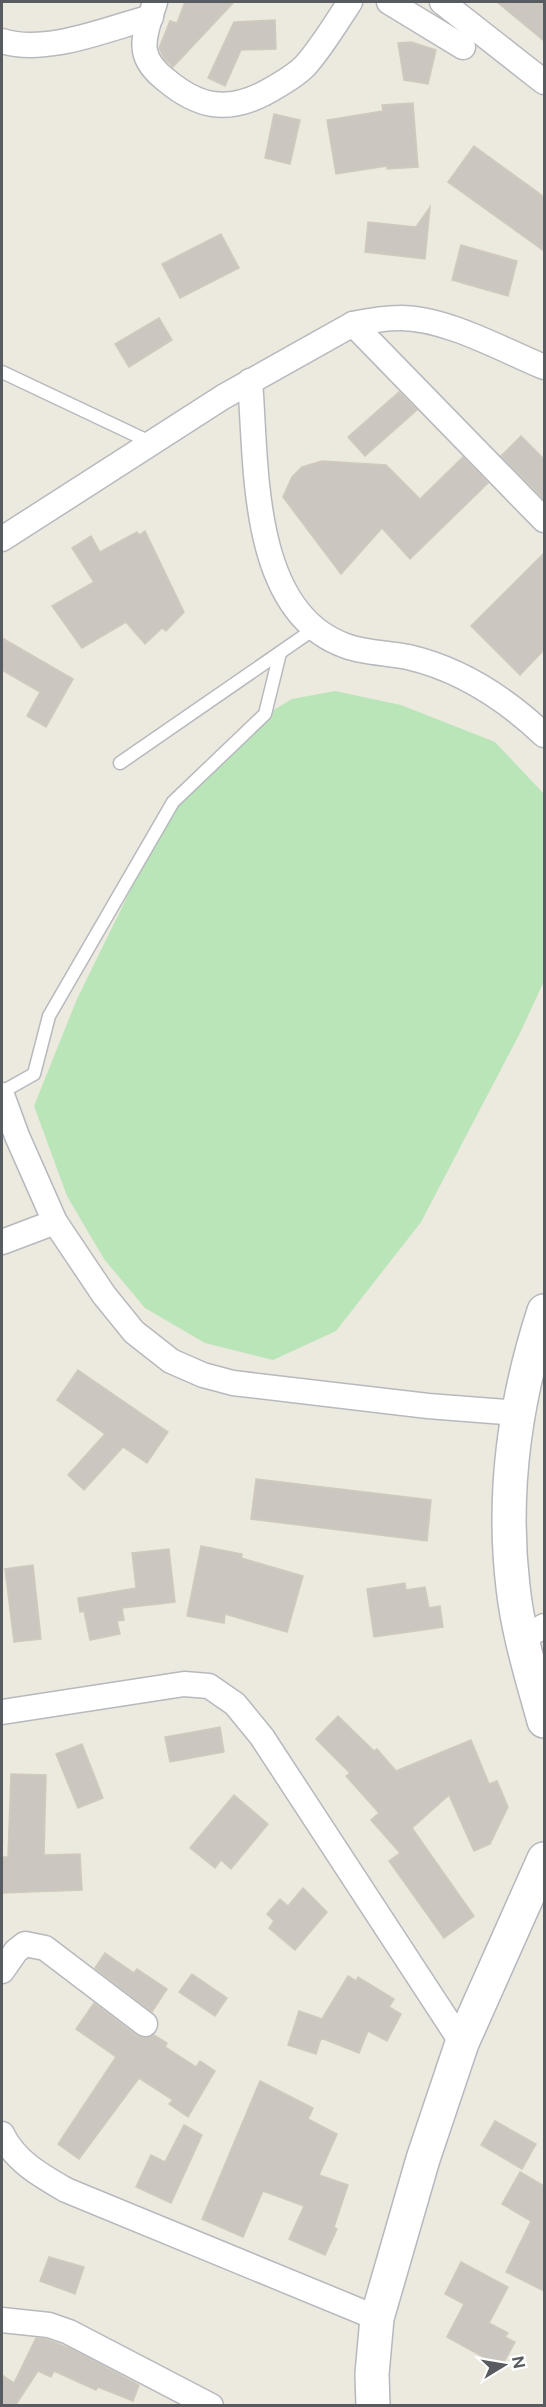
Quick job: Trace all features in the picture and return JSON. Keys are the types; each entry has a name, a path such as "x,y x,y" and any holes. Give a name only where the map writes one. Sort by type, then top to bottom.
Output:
{"street":[{"path":"153,9 144,44 145,54 154,69 181,93 198,102 216,106 233,104 261,95 304,66 350,2"},
{"path":"389,2 463,47"},
{"path":"442,2 544,82"},
{"path":"2,41 28,45 56,43 153,9"},
{"path":"2,539 150,442 250,381 353,324 377,319 401,318 428,321 454,329 544,367"},
{"path":"353,324 544,520"},
{"path":"250,381 261,519 267,548 286,595 295,610 314,629 345,646 408,657 456,673 489,691 525,717 544,735"},
{"path":"2,1094 17,1136 55,1222 104,1295 134,1332 171,1361 203,1375 233,1383 428,1406 518,1413"},
{"path":"2,1242 55,1222"},
{"path":"544,1311 518,1413 511,1468 509,1535 513,1588 533,1633 544,1721"},
{"path":"2,1712 184,1684 209,1686 235,1704 262,1737 462,2043"},
{"path":"373,2406 372,2374 377,2318 423,2159 462,2043 544,1859"},
{"path":"2,1971 25,1944 45,1948 145,2024"},
{"path":"2,2134 8,2147 19,2158 41,2176 66,2190 377,2318"},
{"path":"2,2320 39,2323 69,2332 211,2406"}],"lane":[{"path":"2,372 150,442"},
{"path":"120,763 314,629"},
{"path":"2,1094 34,1074 49,1016 172,802 266,714 280,653"}],"green space":[{"path":"335,691 401,705 495,742 544,794 544,981 520,1033 421,1222 336,1331 273,1360 205,1343 145,1308 104,1259 67,1196 34,1106 77,999 182,785 252,723 292,699"}],"building":[{"path":"185,2 234,2 173,67 164,58 159,48 170,21 177,23"},
{"path":"497,2 544,2 544,41"},
{"path":"275,20 276,49 241,50 225,86 208,78 234,22"},
{"path":"411,42 436,50 428,84 404,80 398,43"},
{"path":"413,103 418,167 387,169 387,166 336,174 327,120 383,111 382,105"},
{"path":"274,114 300,120 290,164 265,158"},
{"path":"474,146 544,197 544,251 448,182"},
{"path":"430,207 425,259 365,252 368,222 416,227"},
{"path":"221,234 239,268 180,298 162,264"},
{"path":"461,245 517,261 508,296 452,280"},
{"path":"159,318 172,340 129,367 115,344"},
{"path":"399,392 417,410 365,456 348,437"},
{"path":"521,436 544,459 544,500 501,456"},
{"path":"463,457 488,483 410,559 382,528 341,574 283,497 292,477 302,467 322,461 386,465 420,499"},
{"path":"145,531 184,612 166,631 162,628 145,644 126,622 82,648 52,606 94,582 72,548 91,536 100,552 137,532 139,535"},
{"path":"544,553 544,650 520,675 471,626"},
{"path":"2,638 73,679 46,727 27,716 40,692 2,670"},
{"path":"78,1370 168,1432 147,1463 123,1447 84,1490 68,1475 105,1434 57,1400"},
{"path":"256,1479 431,1500 427,1541 251,1519"},
{"path":"201,1546 242,1554 241,1558 303,1576 287,1632 225,1614 224,1623 187,1616"},
{"path":"169,1549 175,1602 122,1608 124,1620 117,1621 120,1634 90,1640 84,1611 80,1612 78,1598 136,1588 132,1553"},
{"path":"33,1565 41,1639 14,1642 5,1569"},
{"path":"405,1583 406,1590 425,1587 429,1608 440,1606 443,1627 374,1637 367,1589"},
{"path":"338,1716 374,1751 377,1749 396,1771 471,1740 489,1784 497,1781 508,1807 490,1844 474,1851 449,1795 412,1828 474,1916 444,1938 389,1861 400,1853 371,1820 379,1813 346,1776 350,1773 316,1739"},
{"path":"220,1727 224,1752 170,1762 165,1737"},
{"path":"82,1744 103,1798 78,1808 56,1754"},
{"path":"11,1774 46,1775 44,1855 80,1854 82,1890 2,1893 2,1857 8,1857"},
{"path":"234,1795 268,1824 231,1869 221,1860 215,1868 190,1848"},
{"path":"303,1888 327,1912 295,1950 269,1928 274,1921 267,1914 280,1899 288,1906"},
{"path":"105,1953 134,1973 137,1969 167,1989 152,2012 95,1968"},
{"path":"192,1974 227,1998 215,2016 179,1992"},
{"path":"348,1976 356,1981 358,1977 394,1999 389,2007 401,2014 387,2041 368,2031 359,2053 321,2038 316,2054 288,2045 299,2011 322,2019"},
{"path":"94,2003 136,2035 144,2038 154,2035 167,2043 165,2047 196,2067 200,2061 215,2071 188,2117 169,2104 173,2100 139,2078 79,2159 58,2144 116,2057 76,2029"},
{"path":"260,2081 313,2108 308,2119 337,2134 319,2175 348,2185 334,2227 337,2229 325,2255 289,2239 304,2206 263,2191 243,2237 202,2219"},
{"path":"495,2121 536,2144 522,2169 481,2145"},
{"path":"184,2125 202,2135 171,2203 136,2187 151,2155 165,2162"},
{"path":"520,2172 544,2186 544,2291 506,2272 531,2221 502,2204"},
{"path":"49,2257 84,2267 75,2294 40,2281"},
{"path":"461,2262 508,2287 489,2323 508,2333 505,2337 515,2342 498,2373 482,2364 485,2358 447,2337 464,2304 445,2294"},
{"path":"36,2338 46,2339 74,2350 139,2385 133,2401 98,2387 96,2390 54,2371 51,2377 38,2371 15,2406 2,2406 2,2375 14,2383"}]}
